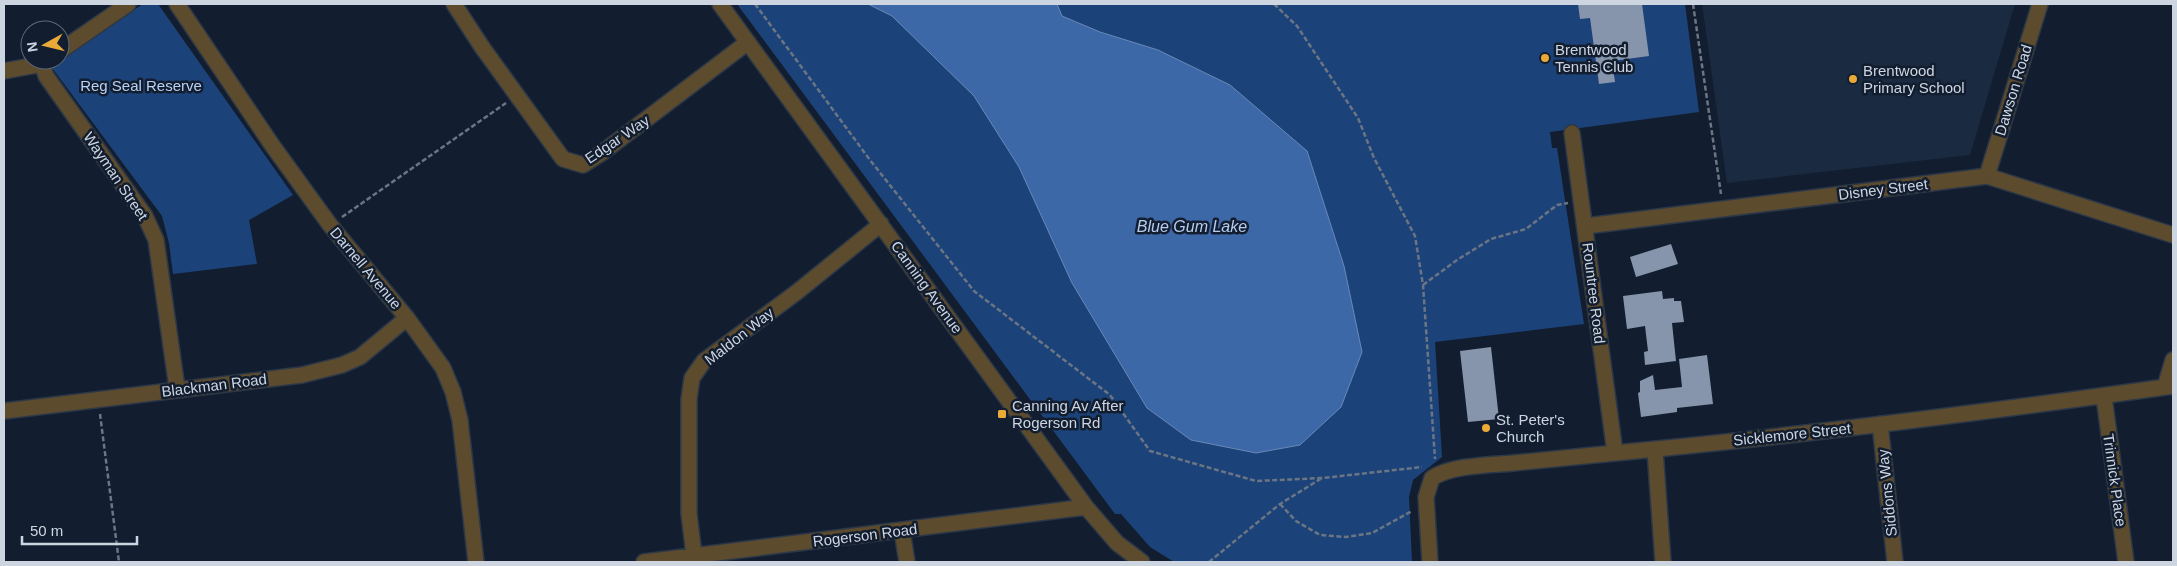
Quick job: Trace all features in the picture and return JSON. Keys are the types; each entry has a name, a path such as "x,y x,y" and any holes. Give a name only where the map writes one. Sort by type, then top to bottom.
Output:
{"street":[{"path":"70,44 128,4"},
{"name":"Darnell Avenue","path":"177,4 272,145 330,224 407,318 443,368 453,392 460,420 476,562"},
{"name":"Edgar Way","path":"454,4 482,47 563,159 582,165 603,152 748,42"},
{"name":"Canning Avenue","path":"720,4 1086,507 1117,543 1142,562"},
{"name":"Dawson Road","path":"1987,176 2040,4"},
{"path":"4,71 20,67"},
{"name":"Wayman Street","path":"46,70 46,76 145,216 156,240 177,388"},
{"name":"Rountree Road","path":"1572,133 1615,453"},
{"name":"Disney Street","path":"1586,226 1987,176 2173,235"},
{"name":"Maldon Way","path":"694,554 689,514 689,399 692,378 704,361 798,292 881,224"},
{"name":"Blackman Road","path":"4,411 177,388 302,374 342,365 360,357 407,318"},
{"path":"2169,386 2173,360"},
{"name":"Sicklemore Street","path":"1421,502 1432,478 1447,471 1486,465 1655,450 1880,424 2104,397 2169,386"},
{"name":"Trinnick Place","path":"2104,397 2126,562"},
{"name":"Siddons Way","path":"1880,424 1895,562"},
{"path":"1655,450 1662,562"},
{"path":"1421,502 1430,562"},
{"name":"Rogerson Road","path":"644,562 694,554 902,532 1086,507"},
{"path":"902,532 906,562"}],"path":[{"path":"755,4 870,160 974,291 1110,394 1150,451 1256,481 1323,478 1425,466"},
{"path":"1274,4 1298,26 1358,118 1374,158 1415,236 1423,285 1436,458 1432,462"},
{"path":"1693,4 1723,208"},
{"path":"330,224 517,95"},
{"path":"1423,285 1457,260 1491,239 1526,229 1557,205 1582,200"},
{"path":"98,400 119,562"},
{"path":"1209,562 1280,504 1323,478"},
{"path":"1280,504 1296,521 1320,535 1346,537 1372,533 1421,502"}],"shaded area":[{"name":"Brentwood Primary School","path":"1702,4 2015,4 1970,155 1727,183"}],"green space":[{"name":"Reg Seal Reserve","path":"143,4 158,4 293,195 249,220 257,264 173,274 169,243 162,216 54,70 70,70 70,51"},
{"path":"737,4 1685,4 1699,112 1550,132 1552,148 1557,148 1584,324 1435,342 1442,457 1413,480 1409,497 1412,562 1174,562 1150,547 1121,514 1115,514"}],"water":[{"name":"Blue Gum Lake","path":"868,4 1057,4 1062,16 1100,32 1158,50 1230,85 1307,151 1344,266 1362,352 1341,407 1300,445 1256,453 1191,440 1147,408 1072,283 1019,167 974,96 892,16"}],"building":[{"path":"1578,4 1642,4 1649,56 1612,61 1615,82 1599,84 1590,18 1580,19"},
{"path":"1671,244 1678,264 1636,277 1630,257"},
{"path":"1662,291 1663,299 1674,298 1674,301 1681,301 1684,322 1672,323 1676,361 1645,365 1644,352 1648,351 1645,326 1627,329 1623,296"},
{"path":"1491,347 1499,419 1468,422 1460,351"},
{"path":"1707,355 1713,404 1677,408 1677,412 1641,417 1638,393 1640,392 1640,381 1653,375 1655,390 1682,387 1679,359"}],"place":[{"name":"Brentwood Tennis Club","path":"1545,58"},
{"name":"Brentwood Primary School","path":"1853,79"},
{"name":"Canning Av After Rogerson Rd","path":"1002,414"},
{"name":"St. Peter's Church","path":"1486,428"}]}
